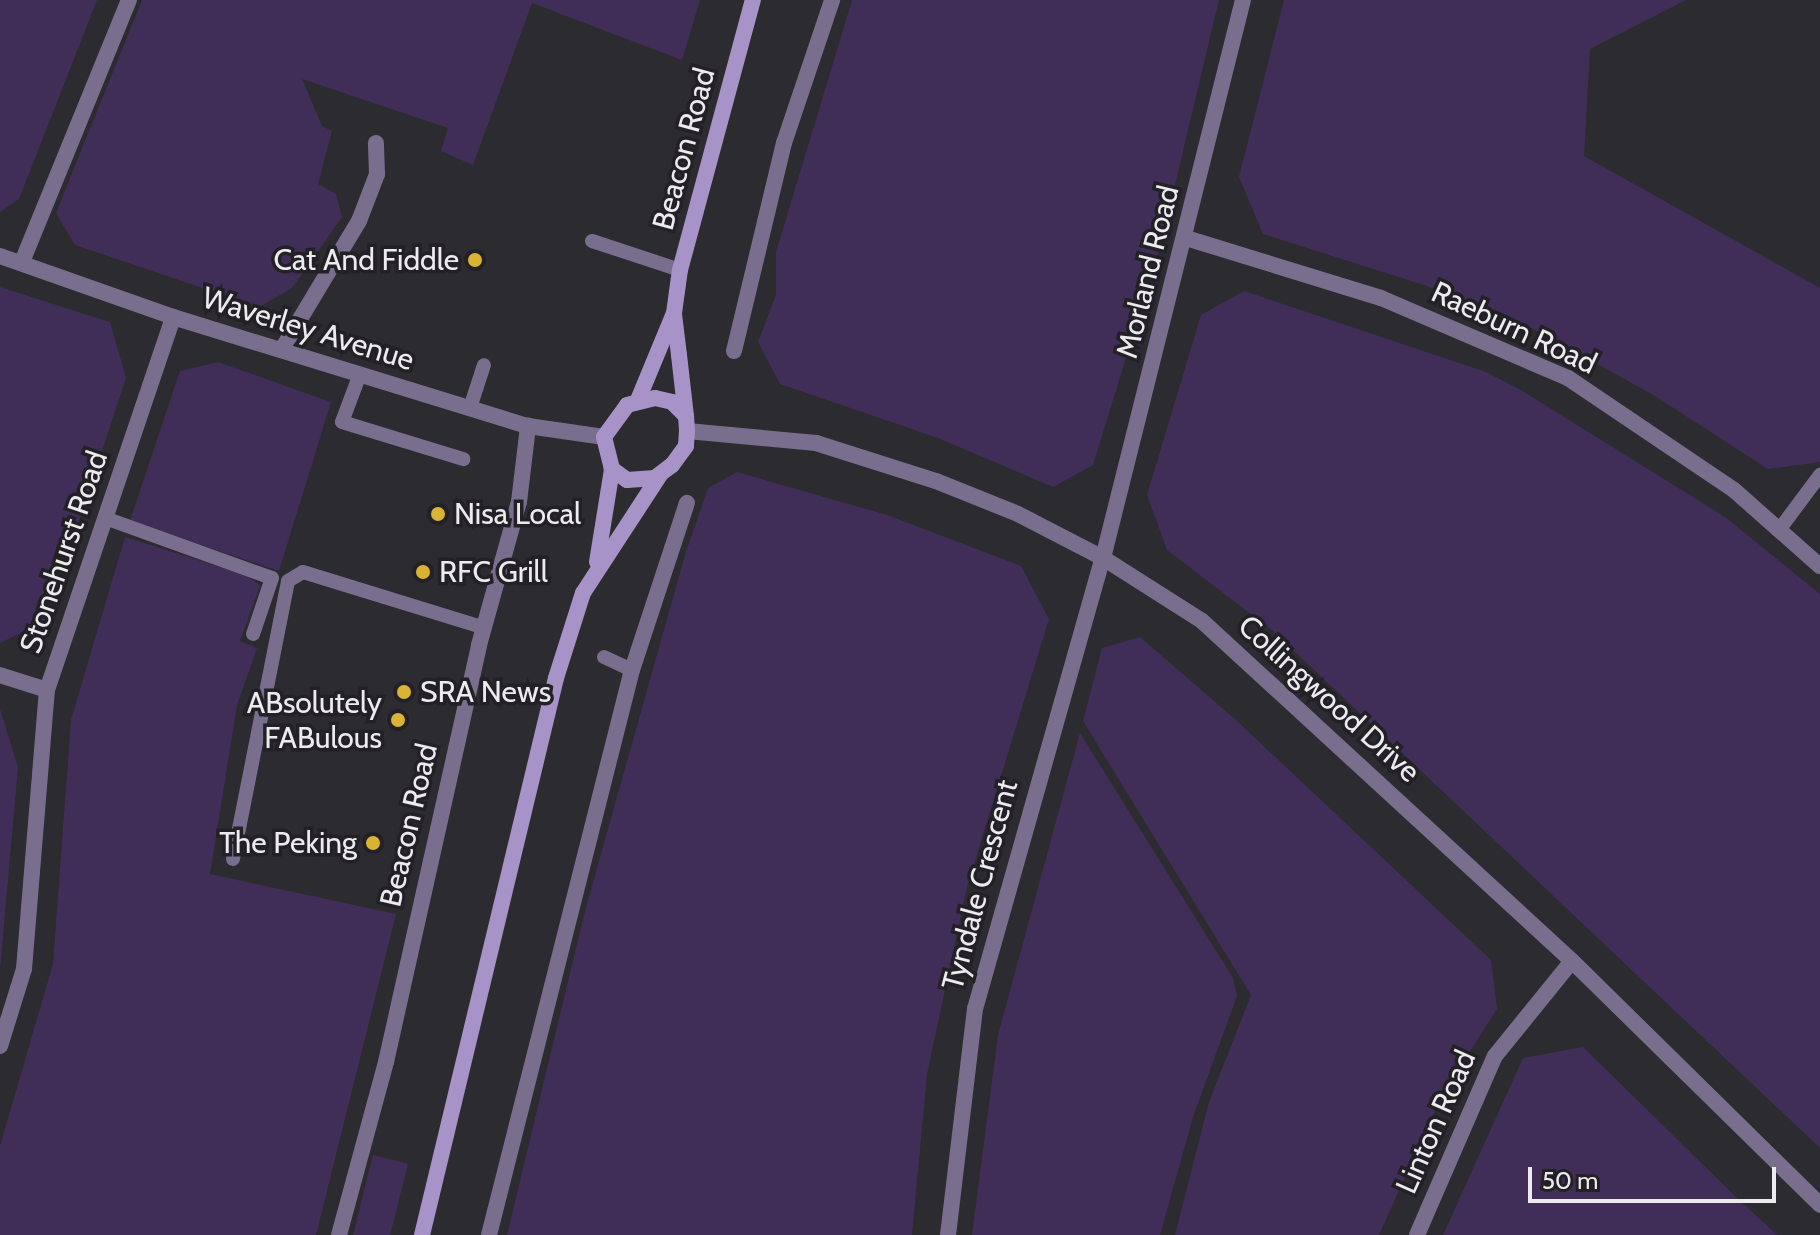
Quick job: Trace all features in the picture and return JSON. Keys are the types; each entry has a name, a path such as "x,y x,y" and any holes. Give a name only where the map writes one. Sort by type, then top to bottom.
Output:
{"main road":[{"name":"Beacon Road","path":"604,437 620,411 638,400 674,313 680,270 753,0"},
{"name":"Beacon Road","path":"674,313 687,424"},
{"path":"596,567 660,475 683,452 687,424 672,402 638,400"},
{"path":"422,1235 556,678 596,567 612,469 604,437"},
{"path":"612,469 627,480 660,475"}],"street":[{"path":"22,262 129,0"},
{"path":"734,351 776,143 832,0"},
{"name":"Morland Road","path":"1103,558 1186,238 1243,0"},
{"path":"282,349 359,221 377,174 376,143"},
{"name":"Raeburn Road","path":"1186,238 1381,298 1568,378 1734,490 1820,566"},
{"name":"Waverley Avenue","path":"0,256 173,317 528,426 604,437"},
{"name":"Stonehurst Road","path":"0,1046 24,969 47,690 173,317"},
{"name":"Collingwood Drive","path":"687,424 816,443 866,458 1018,514 1103,558 1202,621 1572,961 1820,1205"},
{"name":"Beacon Road","path":"339,1235 386,1062 485,628 519,502 528,426"},
{"path":"489,1235 632,670 687,503"},
{"name":"Tyndale Crescent","path":"948,1235 975,1009 1103,558"},
{"path":"0,675 47,690"},
{"name":"Linton Road","path":"1417,1235 1495,1056 1572,961"}],"lane":[{"path":"592,241 680,270"},
{"path":"470,408 484,365"},
{"path":"360,374 342,422 463,459"},
{"path":"1779,530 1820,475"},
{"path":"105,518 272,578 253,634"},
{"path":"233,859 288,581 303,572 485,628"},
{"path":"604,657 632,670"}],"shaded area":[{"path":"0,0 97,0 19,199 0,212"},
{"path":"142,0 700,0 682,60 532,3 473,165 441,151 448,128 302,79 322,126 332,131 318,184 336,194 342,217 292,288 259,307 75,245 56,213"},
{"path":"852,0 1219,0 1160,247 1093,465 1053,487 938,438 780,384 758,342 776,295 776,252"},
{"path":"1284,0 1686,0 1590,49 1584,156 1820,288 1820,462 1768,469 1655,396 1542,333 1427,286 1263,234 1239,177"},
{"path":"0,287 110,322 126,378 46,621 0,643"},
{"path":"1244,291 1486,372 1519,389 1725,517 1820,594 1820,1148 1273,631 1167,550 1147,495 1201,315"},
{"path":"218,362 331,402 279,571 130,521 180,371"},
{"path":"737,472 887,515 1021,566 1049,619 967,887 927,1074 912,1235 507,1235 585,911 685,555 708,488"},
{"path":"125,537 248,576 260,586 240,641 257,648 237,705 210,874 396,914 316,1235 0,1235 0,1146 53,964 71,720"},
{"path":"1140,637 1236,720 1491,960 1497,1009 1442,1095 1379,1235 1175,1235 1209,1102 1251,995 1083,721 1102,648"},
{"path":"0,709 18,767 0,969"},
{"path":"1080,733 1233,978 1237,996 1193,1117 1160,1235 972,1235 998,1035"},
{"path":"1583,1047 1777,1235 1443,1235 1523,1058"},
{"path":"373,1155 408,1164 390,1235 353,1235"}],"place":[{"name":"Cat And Fiddle","path":"475,260"},
{"name":"Nisa Local","path":"438,514"},
{"name":"RFC Grill","path":"423,572"},
{"name":"SRA News","path":"404,692"},
{"name":"ABsolutely FABulous","path":"398,720"},
{"name":"The Peking","path":"373,843"}]}
